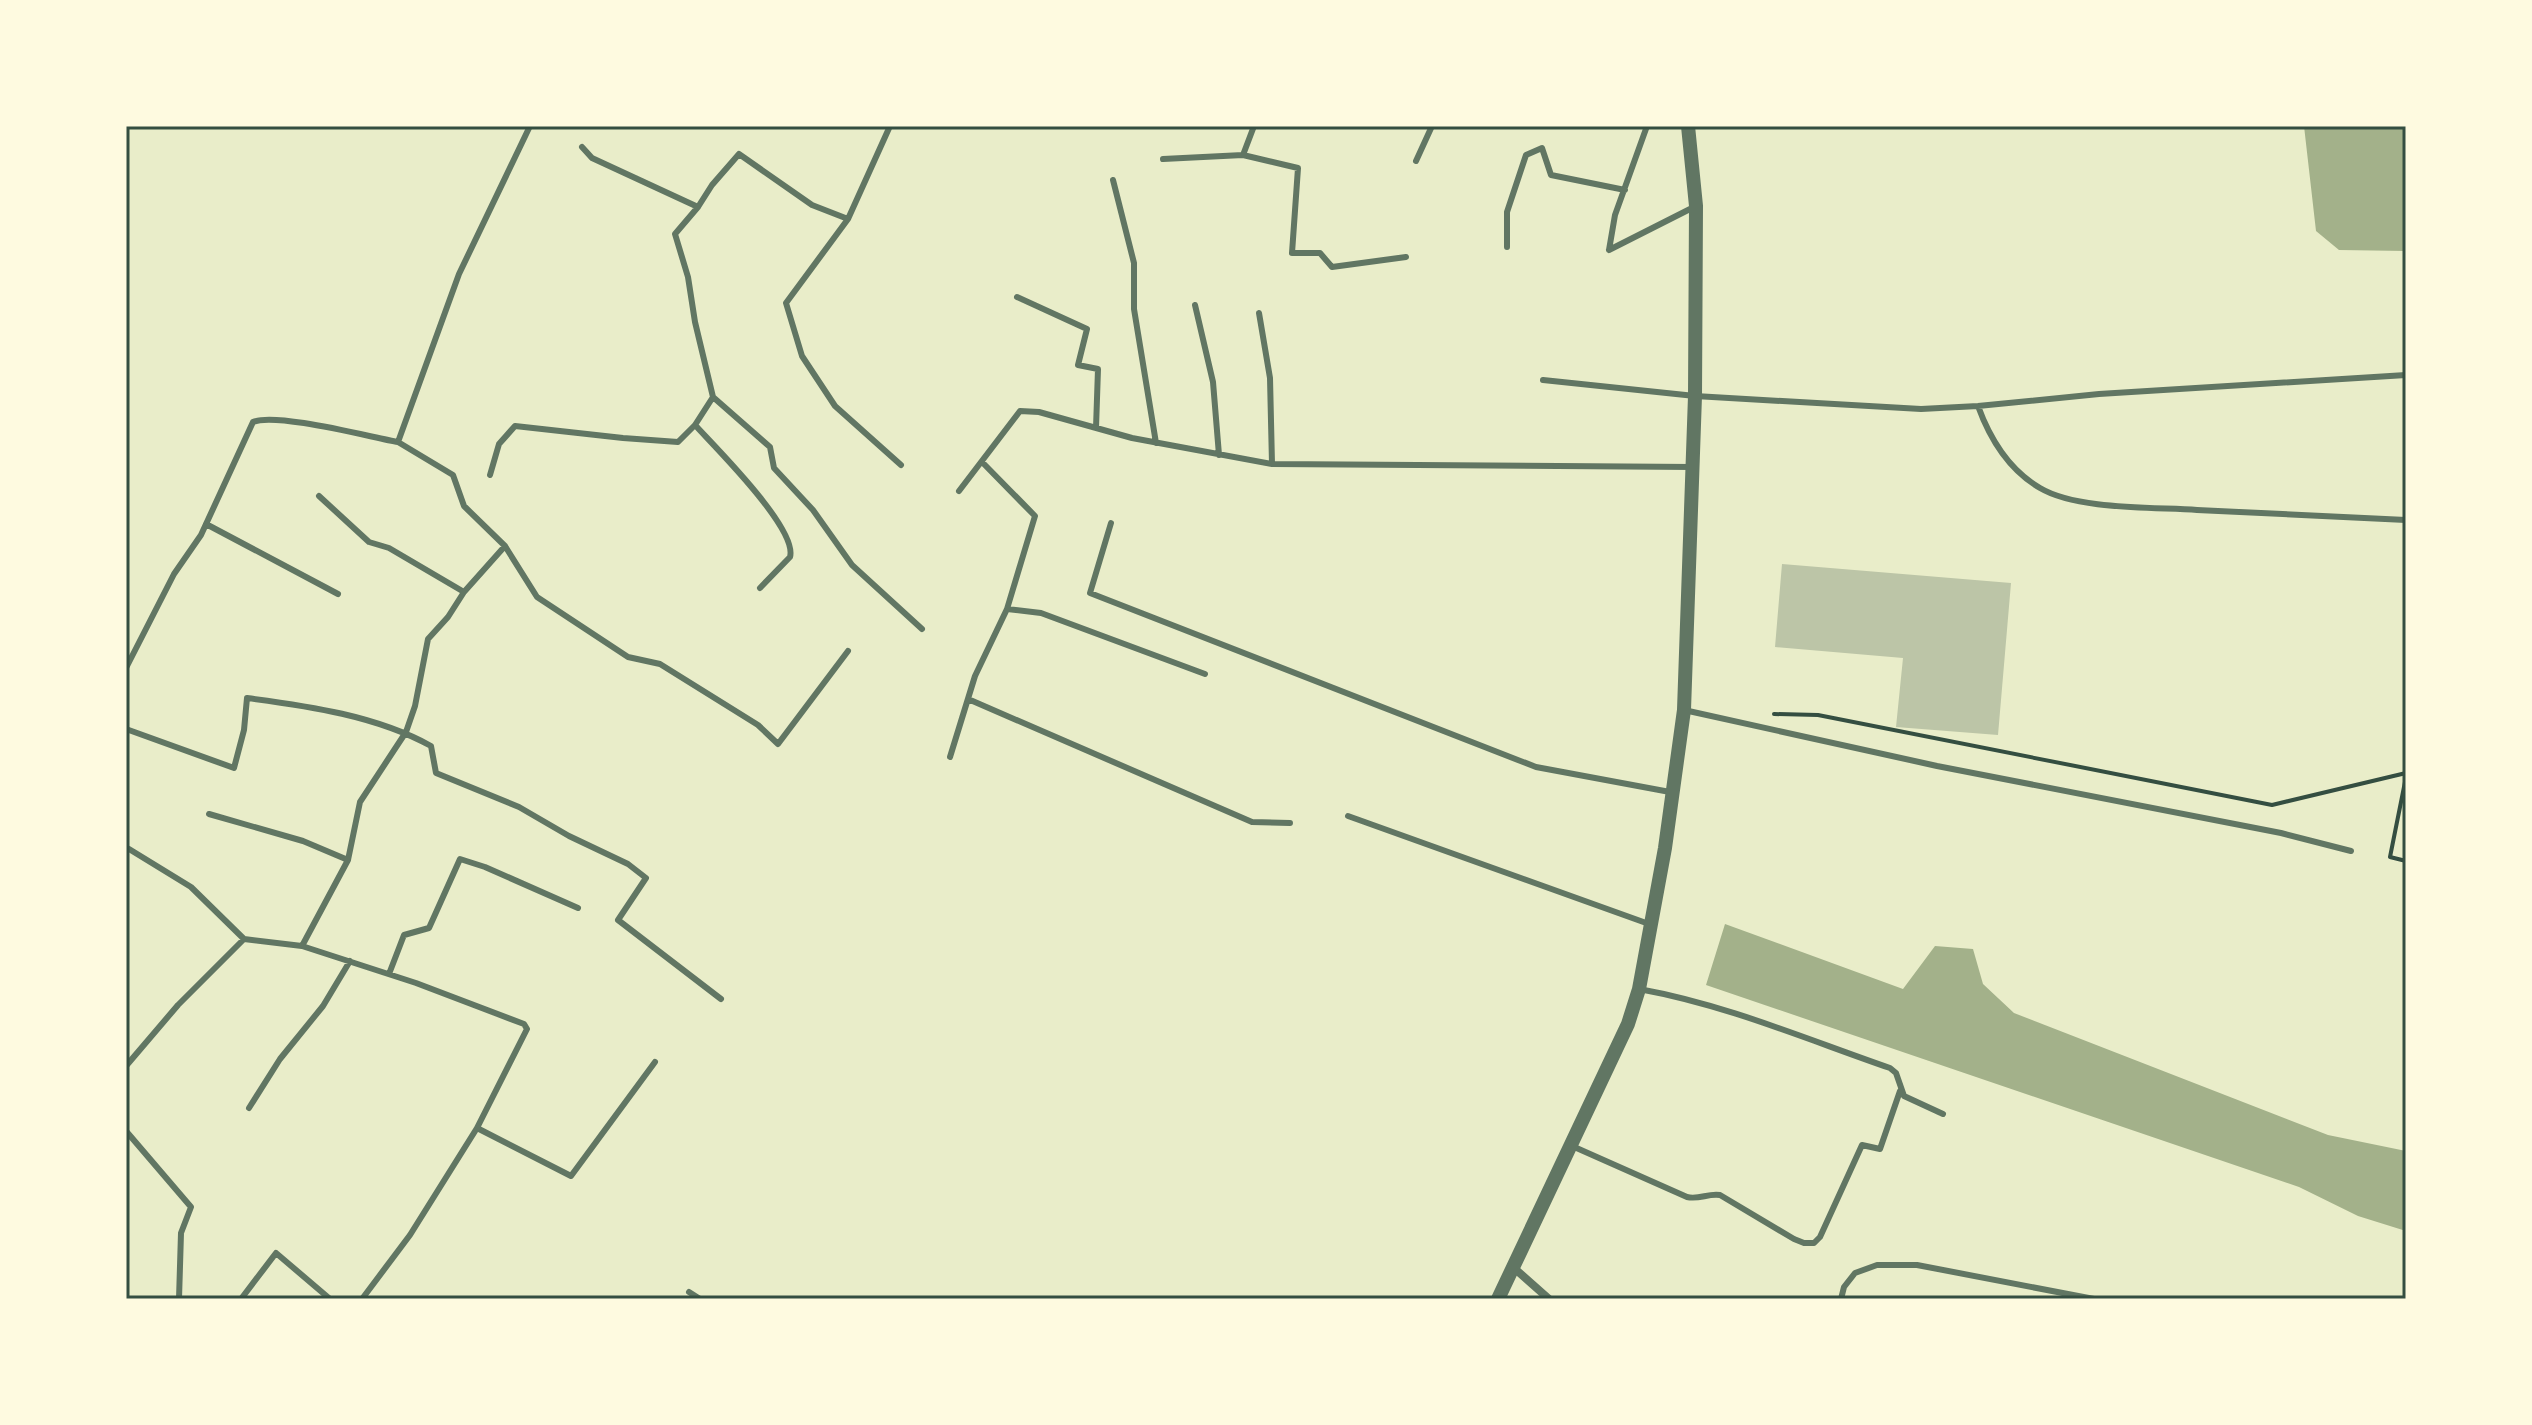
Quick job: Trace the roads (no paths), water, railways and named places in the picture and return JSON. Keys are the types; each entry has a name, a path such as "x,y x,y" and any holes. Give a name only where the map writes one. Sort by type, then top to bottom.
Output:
{"street":[{"path":"1498,1299 1628,1024 1639,989 1674,793 1684,710 1695,396 1696,206 1688,126"},
{"path":"1514,1268 1549,1299"}],"lane":[{"path":"398,442 459,274 530,126"},
{"path":"890,126 848,219 786,303 802,356 835,406 901,465"},
{"path":"1243,155 1254,126"},
{"path":"1416,161 1432,126"},
{"path":"1647,126 1615,215 1609,250 1696,206"},
{"path":"582,147 592,158 698,207"},
{"path":"1507,247 1507,212 1526,155 1542,148 1551,175 1625,190"},
{"path":"848,219 812,205 739,154 675,234 688,277 713,397 770,447 774,468 813,510 852,565 922,629"},
{"path":"1163,159 1243,155 1298,168 1292,253 1320,253 1332,267 1406,257"},
{"path":"1113,180 1134,263 1134,309 1156,443"},
{"path":"1017,297 1087,329 1078,365 1098,369 1096,428"},
{"path":"1195,305 1213,382 1219,455"},
{"path":"1259,313 1270,378 1272,464"},
{"path":"1543,380 1695,396 1921,409 2099,394 2406,375"},
{"path":"490,475 499,444 515,426 678,442 695,425 713,397"},
{"path":"1978,406 1993,441 2020,473 2042,489 2062,497 2121,506 2406,520"},
{"path":"959,491 1020,411 1039,412 1156,443 1272,464 1693,467"},
{"path":"126,668 174,574 206,524 257,419 285,421 398,442 453,475 464,506 505,546 537,597 628,657 660,664 758,725 778,744 848,651"},
{"path":"695,425 750,486 790,542 790,557 760,588"},
{"path":"950,757 975,676 1007,609 1035,516 982,462"},
{"path":"319,496 369,542 389,548 464,592"},
{"path":"1111,523 1090,593 1536,767 1674,793"},
{"path":"206,524 338,594"},
{"path":"302,946 348,860 360,802 406,732 415,706 428,639 505,546"},
{"path":"1007,609 1041,613 1205,674"},
{"path":"126,729 234,768 244,730 247,698 340,714 406,732 431,746 436,773 519,807 569,836 628,864 646,878 618,920 721,999"},
{"path":"968,699 1252,822 1290,823"},
{"path":"1684,710 1937,766 2266,830 2351,851"},
{"path":"209,814 303,841 348,860"},
{"path":"1348,816 1649,924"},
{"path":"129,849 191,887 244,939 302,946 350,961 507,1017 526,1028 477,1128 410,1235 362,1299"},
{"path":"389,974 404,935 429,928 460,859 578,908"},
{"path":"127,1064 178,1005 244,939"},
{"path":"249,1108 280,1059 323,1006 350,961"},
{"path":"1639,989 1724,1009 1890,1068 1896,1073 1900,1091 1906,1098 1943,1114"},
{"path":"477,1128 571,1176 655,1062"},
{"path":"1572,1146 1687,1197 1697,1199 1708,1194 1720,1195 1794,1239 1814,1243 1820,1237 1862,1145 1880,1149 1900,1091"},
{"path":"126,1131 191,1207 181,1233 179,1299"},
{"path":"241,1299 276,1253 330,1299"},
{"path":"1841,1299 1844,1287 1855,1273 1877,1265 1917,1265 2094,1299"},
{"path":"689,1292 700,1299"}]}
